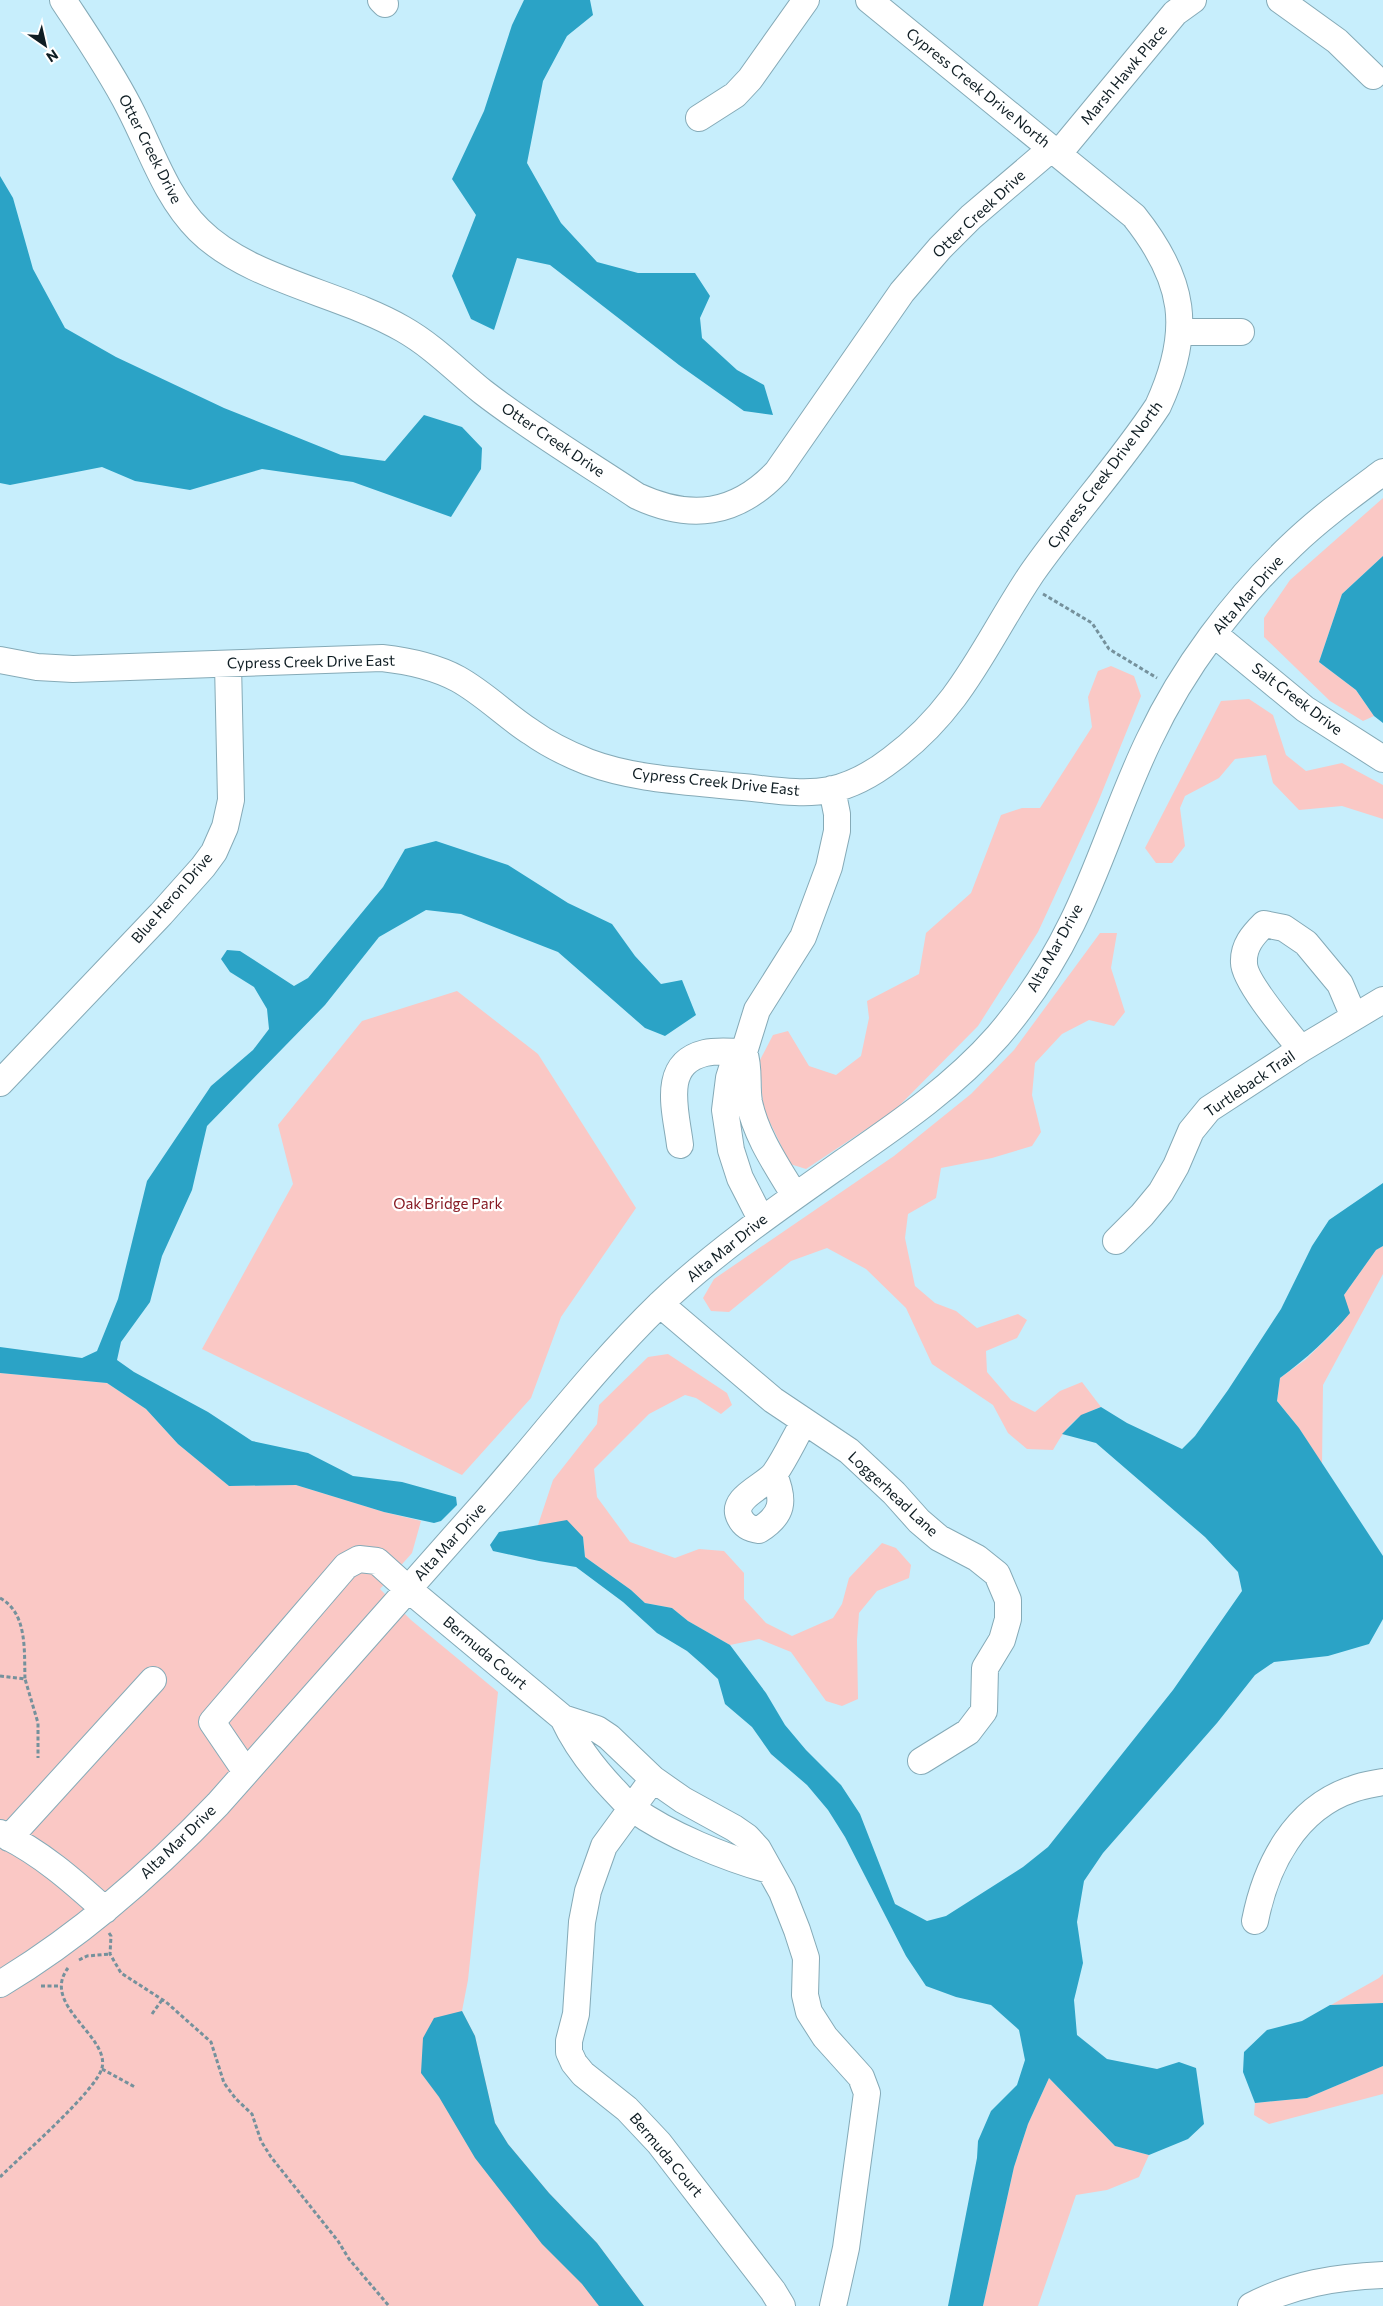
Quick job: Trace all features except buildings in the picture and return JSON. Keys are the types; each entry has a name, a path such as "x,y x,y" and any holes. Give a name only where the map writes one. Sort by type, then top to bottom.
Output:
{"street":[{"name":"Otter Creek Drive","path":"63,0 104,61 130,107 166,186 199,230 229,253 253,266 370,312 404,330 436,352 491,398 637,496 656,505 678,510 700,511 725,507 750,496 765,485 778,472 902,292 940,248 971,217 1055,151"},
{"path":"699,118 735,95 750,79 806,0"},
{"name":"Cypress Creek Drive North","path":"832,790 856,782 880,768 911,745 939,718 978,663 1025,584 1158,406 1170,380 1178,352 1179,332 1179,309 1173,281 1154,242 1134,216 1118,201 869,0"},
{"name":"Marsh Hawk Place","path":"1055,151 1175,13 1194,0"},
{"path":"1280,0 1337,41 1373,76"},
{"path":"1179,332 1241,332"},
{"name":"Alta Mar Drive","path":"0,1984 32,1964 100,1914 180,1844 450,1542 620,1345 660,1304 704,1265 761,1220 920,1109 959,1075 996,1038 1028,998 1050,966 1074,920 1149,740 1176,690 1214,634 1248,592 1289,548 1323,517 1383,472"},
{"name":"Salt Creek Drive","path":"1214,634 1305,708 1383,759"},
{"name":"Cypress Creek Drive East","path":"2,667 73,669 382,658 408,661 434,668 459,680 531,733 560,750 591,763 622,772 675,781 810,792 832,790"},
{"name":"Blue Heron Drive","path":"0,1082 161,914 214,852 225,827 231,800 228,664"},
{"path":"761,1220 740,1178 731,1150 724,1110 735,1059 744,1052 757,1010 803,936 829,867 836,831 837,814 832,790"},
{"name":"Turtleback Trail","path":"1301,1049 1248,979 1243,964 1246,946 1252,936 1264,924 1284,928 1306,943 1340,984 1354,1017"},
{"name":"Turtleback Trail","path":"1116,1240 1142,1215 1161,1192 1176,1166 1191,1131 1209,1109 1301,1049 1383,1000"},
{"path":"744,1052 748,1063 746,1084 749,1104 757,1128 796,1196"},
{"path":"680,1145 673,1092 676,1074 684,1064 706,1053 744,1052"},
{"name":"Loggerhead Lane","path":"660,1304 773,1400 849,1451 894,1493 919,1522 939,1538 977,1558 997,1574 1008,1600 1008,1619 1002,1640 985,1668 984,1711 968,1732 921,1761"},
{"path":"774,1475 804,1422"},
{"name":"Bermuda Court","path":"246,1772 212,1722 346,1566 359,1559 377,1561 563,1718 597,1729 653,1779 682,1800 747,1837 758,1849 782,1892 806,1958 805,1995 809,2012 825,2037 861,2077 867,2093 846,2248 834,2306"},
{"path":"100,1914 68,1876 26,1846 5,1836 153,1680"},
{"name":"Bermuda Court","path":"563,1718 587,1760 632,1808 659,1824 724,1856 769,1870"},
{"name":"Bermuda Court","path":"653,1779 604,1846 588,1891 582,1922 576,2014 569,2041 570,2052 574,2063 583,2074 627,2109 659,2143 773,2291 782,2306"},
{"path":"1255,1921 1264,1883 1274,1860 1292,1832 1310,1813 1330,1799 1353,1789 1383,1782"},
{"path":"1251,2306 1270,2296 1312,2283 1353,2277 1383,2276"}],"path":[{"path":"1025,584 1092,623 1109,649 1176,690"},
{"path":"0,1598 19,1617 24,1642 25,1679 38,1723 38,1758"},
{"path":"0,1676 25,1679"},
{"path":"100,1914 111,1936 110,1954 121,1973 162,2000 211,2042 224,2082 236,2099 252,2114 262,2141 271,2157 338,2241 349,2259 389,2306"},
{"path":"76,1961 87,1956 110,1954"},
{"path":"0,2177 85,2094 102,2068 102,2060 98,2049 70,2008 60,1989 60,1982 68,1966"},
{"path":"152,2014 162,2000"},
{"path":"102,2068 135,2087"}],"green space":[{"path":"1383,498 1383,556 1342,594 1319,662 1356,690 1374,716 1363,721 1330,701 1264,637 1264,618 1290,580"},
{"path":"1111,666 1134,676 1141,696 1098,802 1038,932 978,1026 895,1110 806,1169 790,1164 763,1108 760,1060 773,1035 788,1031 809,1066 836,1075 861,1056 869,1018 867,1001 919,974 926,933 971,893 1001,815 1022,808 1040,808 1092,727 1088,697 1098,671"},
{"path":"1249,699 1273,715 1286,755 1306,771 1342,763 1383,785 1383,819 1342,806 1299,810 1273,783 1266,755 1235,759 1219,778 1185,796 1180,808 1185,846 1172,863 1156,863 1145,848 1221,701"},
{"path":"1100,933 1117,933 1111,968 1125,1012 1114,1026 1089,1020 1062,1034 1035,1063 1032,1095 1041,1132 1032,1146 992,1158 941,1168 936,1198 908,1214 905,1238 915,1286 935,1303 956,1311 977,1328 1018,1314 1027,1320 1017,1338 986,1351 987,1372 1011,1400 1035,1412 1060,1391 1082,1382 1101,1407 1072,1423 1053,1450 1027,1449 1008,1433 993,1405 932,1364 906,1308 866,1269 827,1248 791,1261 729,1312 711,1311 703,1298 714,1279 894,1156 971,1094 1014,1050"},
{"name":"Oak Bridge Park","path":"457,991 538,1054 636,1208 561,1317 531,1398 462,1475 202,1349 293,1184 278,1125 362,1021"},
{"path":"1383,1246 1383,1274 1323,1385 1322,1464 1299,1428 1277,1401 1280,1378 1305,1360 1338,1328 1344,1295 1376,1250"},
{"path":"668,1354 727,1393 732,1405 721,1414 696,1398 685,1395 649,1414 594,1469 597,1497 630,1542 675,1558 699,1549 724,1551 744,1573 744,1599 766,1623 792,1636 833,1618 842,1604 849,1578 882,1543 896,1548 911,1565 909,1578 877,1591 859,1613 857,1640 858,1699 842,1706 826,1701 791,1652 759,1639 730,1645 688,1621 672,1608 645,1603 631,1590 585,1557 583,1537 538,1525 553,1480 597,1424 599,1405 648,1357"},
{"path":"0,1373 107,1383 146,1409 178,1444 229,1486 296,1485 384,1512 421,1521 412,1553 380,1589 411,1620 498,1692 468,1980 462,2011 475,2036 495,2123 508,2144 549,2193 597,2243 644,2306 0,2306"},
{"path":"1383,1974 1383,2003 1331,2005 1379,1978"},
{"path":"1383,2066 1383,2094 1269,2124 1254,2115 1255,2103 1307,2098"},
{"path":"1049,2078 1115,2146 1149,2155 1139,2177 1107,2190 1076,2195 1038,2306 983,2306 1014,2167 1028,2124"}],"water":[{"path":"524,0 590,0 593,15 567,36 543,81 527,163 561,223 597,262 638,273 695,273 710,296 700,318 702,338 737,370 764,385 773,415 744,411 679,365 550,265 517,258 494,330 471,319 452,276 476,215 452,179 484,111 512,25"},
{"path":"0,176 13,198 33,269 65,328 116,357 224,408 341,455 385,461 424,415 462,427 482,448 481,469 451,517 353,482 262,469 190,490 135,481 102,467 10,485 0,483"},
{"path":"1383,556 1383,723 1374,716 1356,690 1319,662 1342,594"},
{"path":"436,841 508,865 568,903 612,924 635,956 661,984 682,980 696,1015 665,1036 645,1028 558,952 461,914 426,910 379,937 325,1005 207,1126 192,1190 162,1256 150,1302 121,1342 117,1360 134,1372 208,1412 252,1441 308,1453 353,1476 402,1482 456,1497 457,1505 441,1521 434,1523 384,1512 296,1485 229,1486 178,1444 146,1409 107,1383 0,1373 0,1347 82,1358 97,1351 118,1299 147,1181 211,1086 253,1050 269,1029 267,1009 254,987 230,972 221,959 227,950 240,951 294,986 308,978 383,887 405,849"},
{"path":"1383,1183 1383,1246 1376,1250 1344,1295 1350,1313 1317,1348 1280,1378 1277,1401 1299,1428 1383,1556 1383,1619 1369,1644 1328,1656 1274,1662 1255,1675 1217,1723 1103,1853 1084,1881 1077,1922 1083,1963 1074,2000 1077,2035 1107,2059 1157,2069 1179,2062 1196,2068 1204,2124 1188,2139 1149,2155 1115,2146 1049,2078 1028,2124 1014,2167 983,2306 948,2306 977,2158 978,2141 991,2111 1017,2085 1025,2060 1019,2030 991,2005 956,1997 926,1986 906,1956 845,1837 828,1810 807,1785 771,1754 752,1727 725,1704 718,1679 703,1665 687,1651 657,1633 623,1602 576,1567 493,1551 490,1545 499,1532 567,1520 583,1537 585,1557 631,1590 645,1603 672,1608 688,1621 730,1645 766,1693 785,1725 806,1750 841,1785 860,1814 895,1904 927,1921 946,1916 1023,1867 1048,1847 1173,1690 1242,1591 1238,1572 1205,1537 1096,1443 1062,1434 1081,1415 1101,1407 1127,1423 1182,1449 1195,1436 1228,1390 1281,1309 1312,1246 1329,1220"},
{"path":"1383,2003 1383,2066 1307,2098 1255,2103 1243,2072 1244,2052 1267,2030 1302,2021 1330,2005"},
{"path":"462,2011 475,2036 495,2123 508,2144 549,2193 597,2243 644,2306 599,2306 582,2284 542,2244 475,2158 439,2097 421,2073 423,2038 434,2018"}]}
